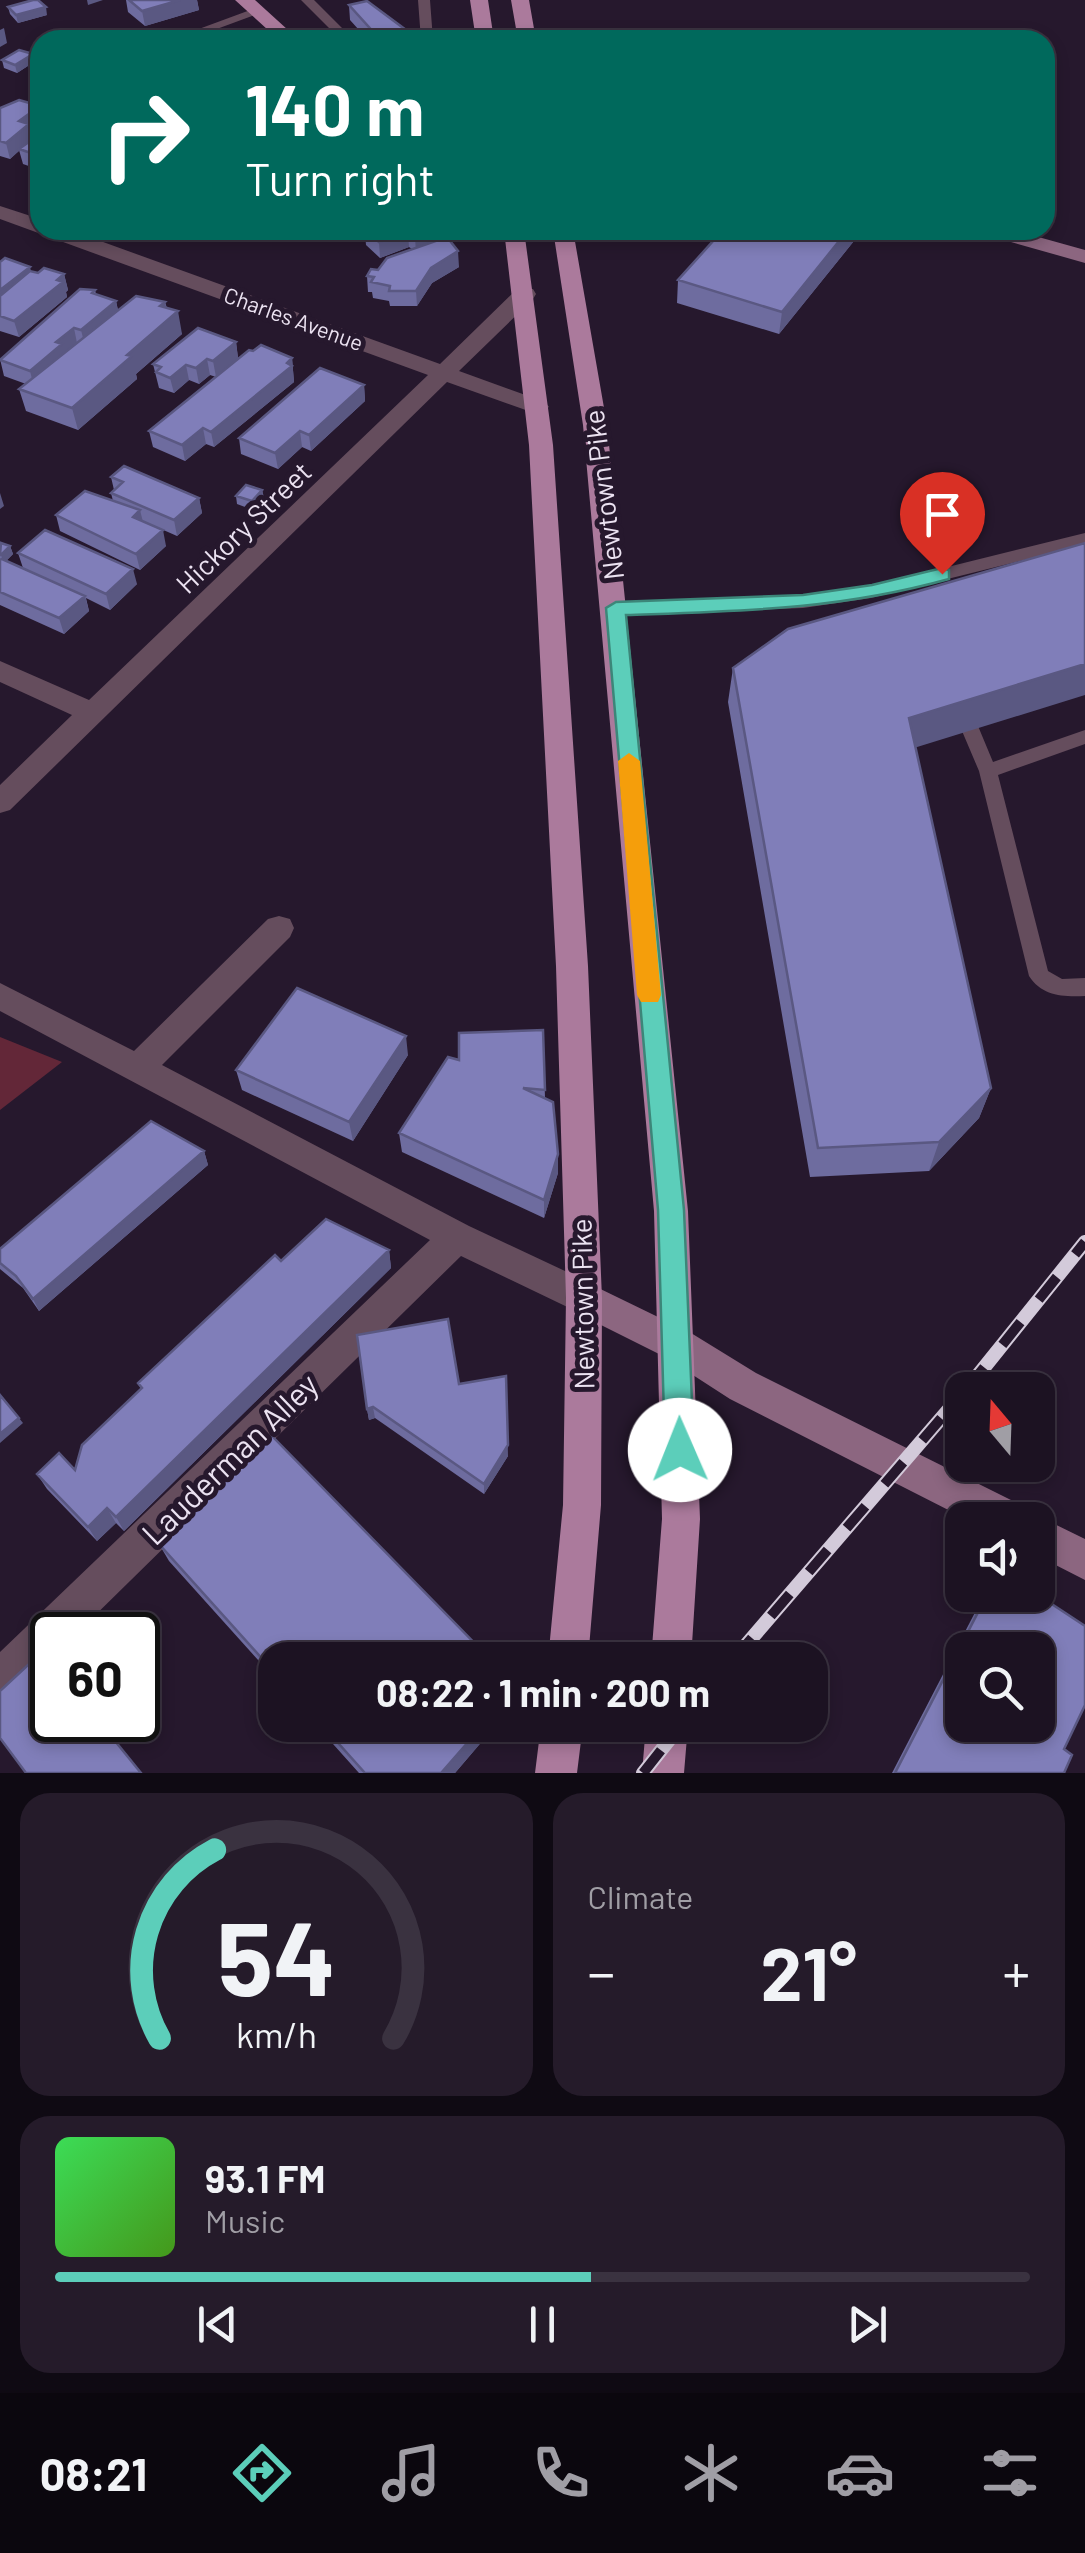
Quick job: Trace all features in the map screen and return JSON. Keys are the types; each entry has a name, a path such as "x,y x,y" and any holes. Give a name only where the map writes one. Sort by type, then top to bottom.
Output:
{"main road":[{"path":"479,0 484,30"},
{"path":"520,0 525,30"},
{"path":"249,3 279,30"},
{"name":"Newtown Pike","path":"516,240 537,407 563,792 584,1298 582,1506 570,1642"},
{"name":"Newtown Pike","path":"568,240 596,425 616,608 671,1210 681,1520 673,1642"},
{"path":"1025,240 1085,257"},
{"path":"584,1298 678,1345 742,1386 973,1502"},
{"path":"1055,1544 1085,1560"},
{"path":"556,1773 560,1742"},
{"path":"668,1742 670,1771"}],"street":[{"path":"0,212 30,222"},
{"name":"Charles Avenue","path":"77,240 537,407"},
{"name":"Hickory Street","path":"0,802 525,294"},
{"path":"0,671 93,713"},
{"path":"136,1070 279,928"},
{"path":"0,996 457,1237 584,1298"},
{"name":"Lauderman Alley","path":"0,1680 457,1237"}],"lane":[{"path":"307,0 338,30"},
{"path":"424,0 426,30"},
{"path":"195,30 249,3"},
{"path":"616,608 742,607 876,598 1085,539"},
{"path":"971,730 988,771 1039,976 1059,988 1085,986"},
{"path":"988,771 1085,738"}],"shaded area":[{"path":"0,1037 62,1062 0,1110"}],"building":[{"path":"33,0 46,7 16,15 8,7"},
{"path":"129,0 180,0 142,11"},
{"path":"367,1 406,30 372,30 349,5"},
{"path":"19,50 30,53 15,65 2,60"},
{"path":"19,100 30,103 30,113 19,121 29,124 6,143 0,141 0,108"},
{"path":"30,141 30,153 19,149"},
{"path":"438,240 449,240 458,251 431,268 416,291 389,291 390,286 371,282 374,277 367,276 371,269 378,270 387,258"},
{"path":"714,240 840,240 782,312 678,280"},
{"path":"5,258 30,267 0,290 0,262"},
{"path":"44,268 64,274 57,280 63,282 14,321 0,316 0,296 30,271 38,273"},
{"path":"80,289 95,290 92,293 116,301 81,330 74,328 56,342 62,344 30,371 0,360"},
{"path":"136,296 165,302 160,306 178,311 72,408 19,389"},
{"path":"198,328 236,342 213,361 207,359 196,368 186,365 170,378 156,372 161,367 153,364"},
{"path":"261,345 292,358 287,363 292,366 211,432 203,428 182,445 149,431 249,350"},
{"path":"320,368 364,385 309,435 300,431 275,453 239,438"},
{"path":"124,466 199,498 174,520 111,493 123,482 111,477"},
{"path":"246,485 262,490 252,501 236,496"},
{"path":"85,491 140,510 133,517 163,530 136,554 56,515"},
{"path":"45,530 133,569 106,594 18,553"},
{"path":"1085,543 1085,664 909,718 991,1088 939,1142 818,1148 733,668 788,629"},
{"path":"2,559 85,596 59,618 0,592"},
{"path":"297,988 406,1036 349,1122 236,1070"},
{"path":"543,1030 545,1090 523,1088 553,1102 558,1154 544,1200 399,1133 448,1057 459,1060 459,1033"},
{"path":"151,1121 204,1151 33,1299 16,1276 0,1263 0,1249"},
{"path":"326,1219 389,1250 116,1517 107,1508 88,1527 37,1474 59,1453 75,1470 82,1445 142,1388 138,1383 275,1255 281,1261"},
{"path":"448,1319 459,1384 506,1376 508,1445 484,1484 373,1407 367,1409 357,1335"},
{"path":"0,1395 19,1418 0,1434"},
{"path":"272,1436 473,1642 258,1642 258,1654 159,1544"},
{"path":"1055,1606 1085,1626 1085,1705 1064,1749 1072,1755 1064,1773 895,1773 945,1676 945,1742 1055,1742 1055,1632 968,1632 978,1612 1055,1612"},
{"path":"30,1663 30,1742 116,1742 141,1773 26,1773 0,1738 0,1691"},
{"path":"337,1742 468,1742 441,1773 365,1773"}],"railway":[{"path":"980,1372 1085,1242"},
{"path":"748,1642 945,1414"},
{"path":"643,1773 668,1742"}],"slow traffic":[{"path":"629,761 649,995"}],"route":[{"path":"680,1450 671,1210 616,608 742,607 803,602 872,592 942,574"}]}
